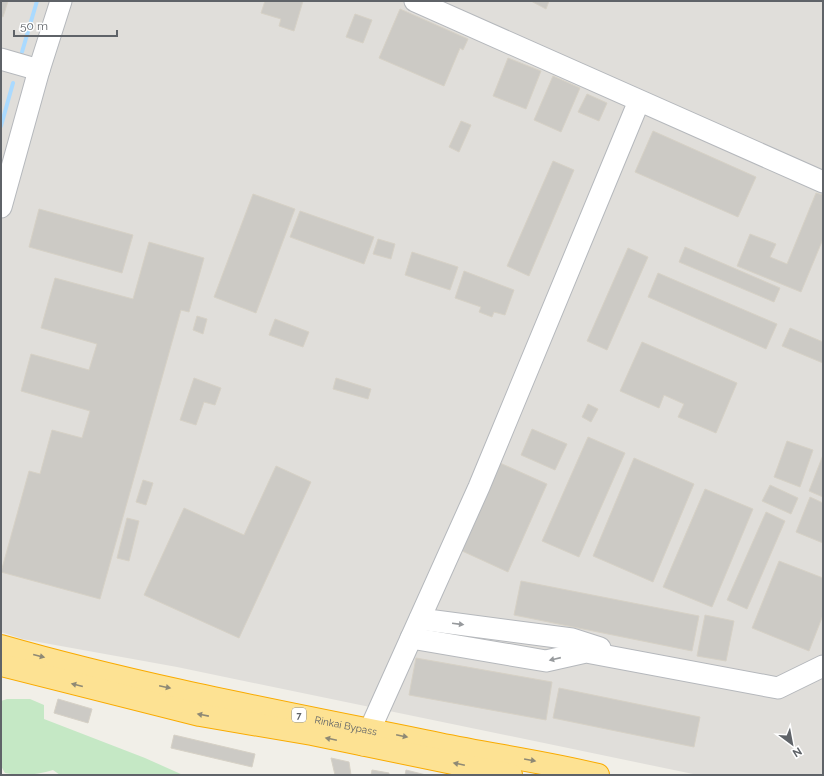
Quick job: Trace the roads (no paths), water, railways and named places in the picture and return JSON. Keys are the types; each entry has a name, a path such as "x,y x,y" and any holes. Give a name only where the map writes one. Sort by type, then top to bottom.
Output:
{"highway":[{"name":"Rinkai Bypass","path":"1,646 132,680 366,737 410,753 511,775"},
{"name":"Rinkai Bypass","path":"1,665 200,715 312,734 366,737 439,744 559,766 598,775"}],"street":[{"path":"1,207 39,70 61,1"},
{"path":"415,1 538,54 639,101 823,182"},
{"path":"1,59 39,70"},
{"path":"366,737 482,480 639,101"},
{"path":"420,619 572,638 603,649 780,684 823,662"},
{"path":"411,638 546,661 586,652 778,688 823,666"}],"waterway":[{"path":"22,52 37,1"},
{"path":"1,126 13,83"}]}
